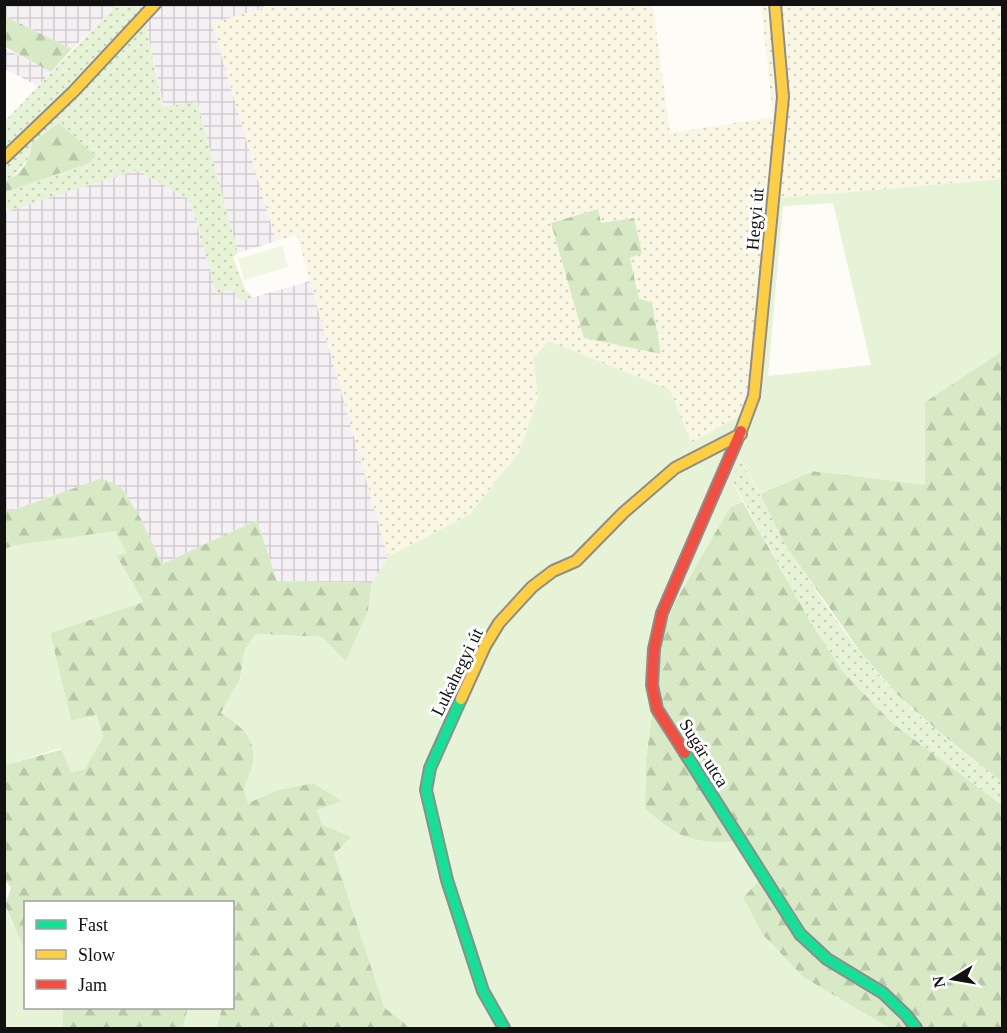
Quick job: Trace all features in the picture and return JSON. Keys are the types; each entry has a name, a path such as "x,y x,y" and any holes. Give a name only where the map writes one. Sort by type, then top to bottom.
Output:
{"street":[{"path":"4,158 75,91 155,4"},
{"name":"Hegyi út","path":"741,434 754,396 758,370 783,96 775,4"},
{"name":"Lukahegyi út","path":"504,1029 483,991 447,880 426,790 430,768 486,646 499,623 532,587 553,571 576,561 623,513 675,468 741,434"},
{"name":"Sugár utca","path":"741,434 662,613 652,666 653,698 657,709 795,929 813,949 884,992 900,1006 916,1029"}],"shaded area":[{"path":"264,4 653,5 670,133 773,117 761,5 1002,5 1002,179 780,198 746,412 691,444 533,358 538,398 519,452 470,514 388,557 297,235 276,241 212,23 264,8","holes":["598,209 601,223 633,218 642,253 630,257 639,300 652,302 661,354 551,223"]},
{"path":"4,5 116,5 72,49 5,16"},
{"path":"160,5 264,5 265,8 212,23 276,241 238,253 197,102 164,108 145,21"},
{"path":"4,48 51,72 38,86 5,69"},
{"path":"137,170 189,199 217,293 232,289 241,301 310,281 388,557 372,583 277,581 257,520 162,564 141,519 122,488 59,493 11,511 5,508 4,212"}],"green space":[{"path":"116,5 160,5 145,21 163,107 197,102 238,253 233,257 245,289 253,298 241,301 232,289 217,294 189,199 137,170 5,212 4,192 89,163 96,156 58,123 12,178 5,181 5,121"},
{"path":"4,16 72,49 51,72 5,47"},
{"path":"59,123 96,156 89,163 5,192 5,181 16,175 24,166 30,155 32,143"},
{"path":"1002,179 1002,351 925,402 925,485 813,471 760,494 740,459 732,480 743,502 730,507 675,602 664,629 646,758 645,809 670,828 690,838 713,842 744,841 766,873 743,898 762,934 803,977 889,1028 411,1028 384,1007 334,854 351,837 322,824 317,810 343,801 312,783 277,790 248,803 244,788 253,764 252,744 241,728 221,713 240,679 245,650 256,634 322,637 346,662 368,611 372,583 388,557 470,514 519,452 538,398 533,358 549,341 670,390 691,443 746,412 780,198","holes":["833,203 871,365 768,376 783,206"]},
{"path":"598,209 601,223 634,218 642,253 630,258 639,299 652,302 661,354 584,338 551,223"},
{"path":"282,246 288,267 244,280 238,259"},
{"path":"1002,351 1002,782 939,732 898,695 861,653 785,544 760,494 813,471 925,484 925,402"},
{"path":"740,459 811,582 851,640 873,668 909,706 1002,782 1002,805 892,723 844,673 811,623 732,480"},
{"path":"102,478 122,488 141,519 162,564 257,520 277,581 372,583 368,611 346,662 322,637 256,634 245,650 240,679 221,713 241,728 252,744 253,764 244,788 248,803 277,790 313,783 344,801 317,810 322,824 352,837 384,1007 411,1028 216,1028 222,1009 234,1009 234,901 24,901 24,950 5,905 11,888 5,880 5,765 103,738 97,715 71,721 50,633 143,602 116,555 126,553 16,545 5,549 4,508 11,511"},
{"path":"743,502 811,623 844,673 892,723 1002,805 1002,1028 889,1028 803,977 762,934 743,898 744,841 713,842 690,838 670,828 645,809 646,758 664,629 675,602 730,507"},
{"path":"115,531 127,553 116,555 143,602 50,633 71,721 97,715 103,738 85,769 71,773 61,748 5,765 5,549 16,545"},
{"path":"4,905 24,950 24,1009 63,1009 63,1028 5,1028"},
{"path":"63,1009 188,1009 183,1028 63,1028"},
{"path":"188,1009 222,1009 216,1028 183,1028"}],"traffic: fast":[{"path":"461,699 430,768 426,790 447,880 483,991 504,1028"},
{"path":"685,753 800,934 827,959 883,993 916,1028"}],"traffic: slow":[{"path":"4,158 74,91 155,4"},
{"path":"741,431 754,396 783,97 775,4"},
{"path":"461,699 485,646 499,623 532,587 553,571 576,561 623,513 675,468 741,434"}],"traffic: jam":[{"path":"685,753 657,709 652,685 654,649 662,613 741,431"}]}
